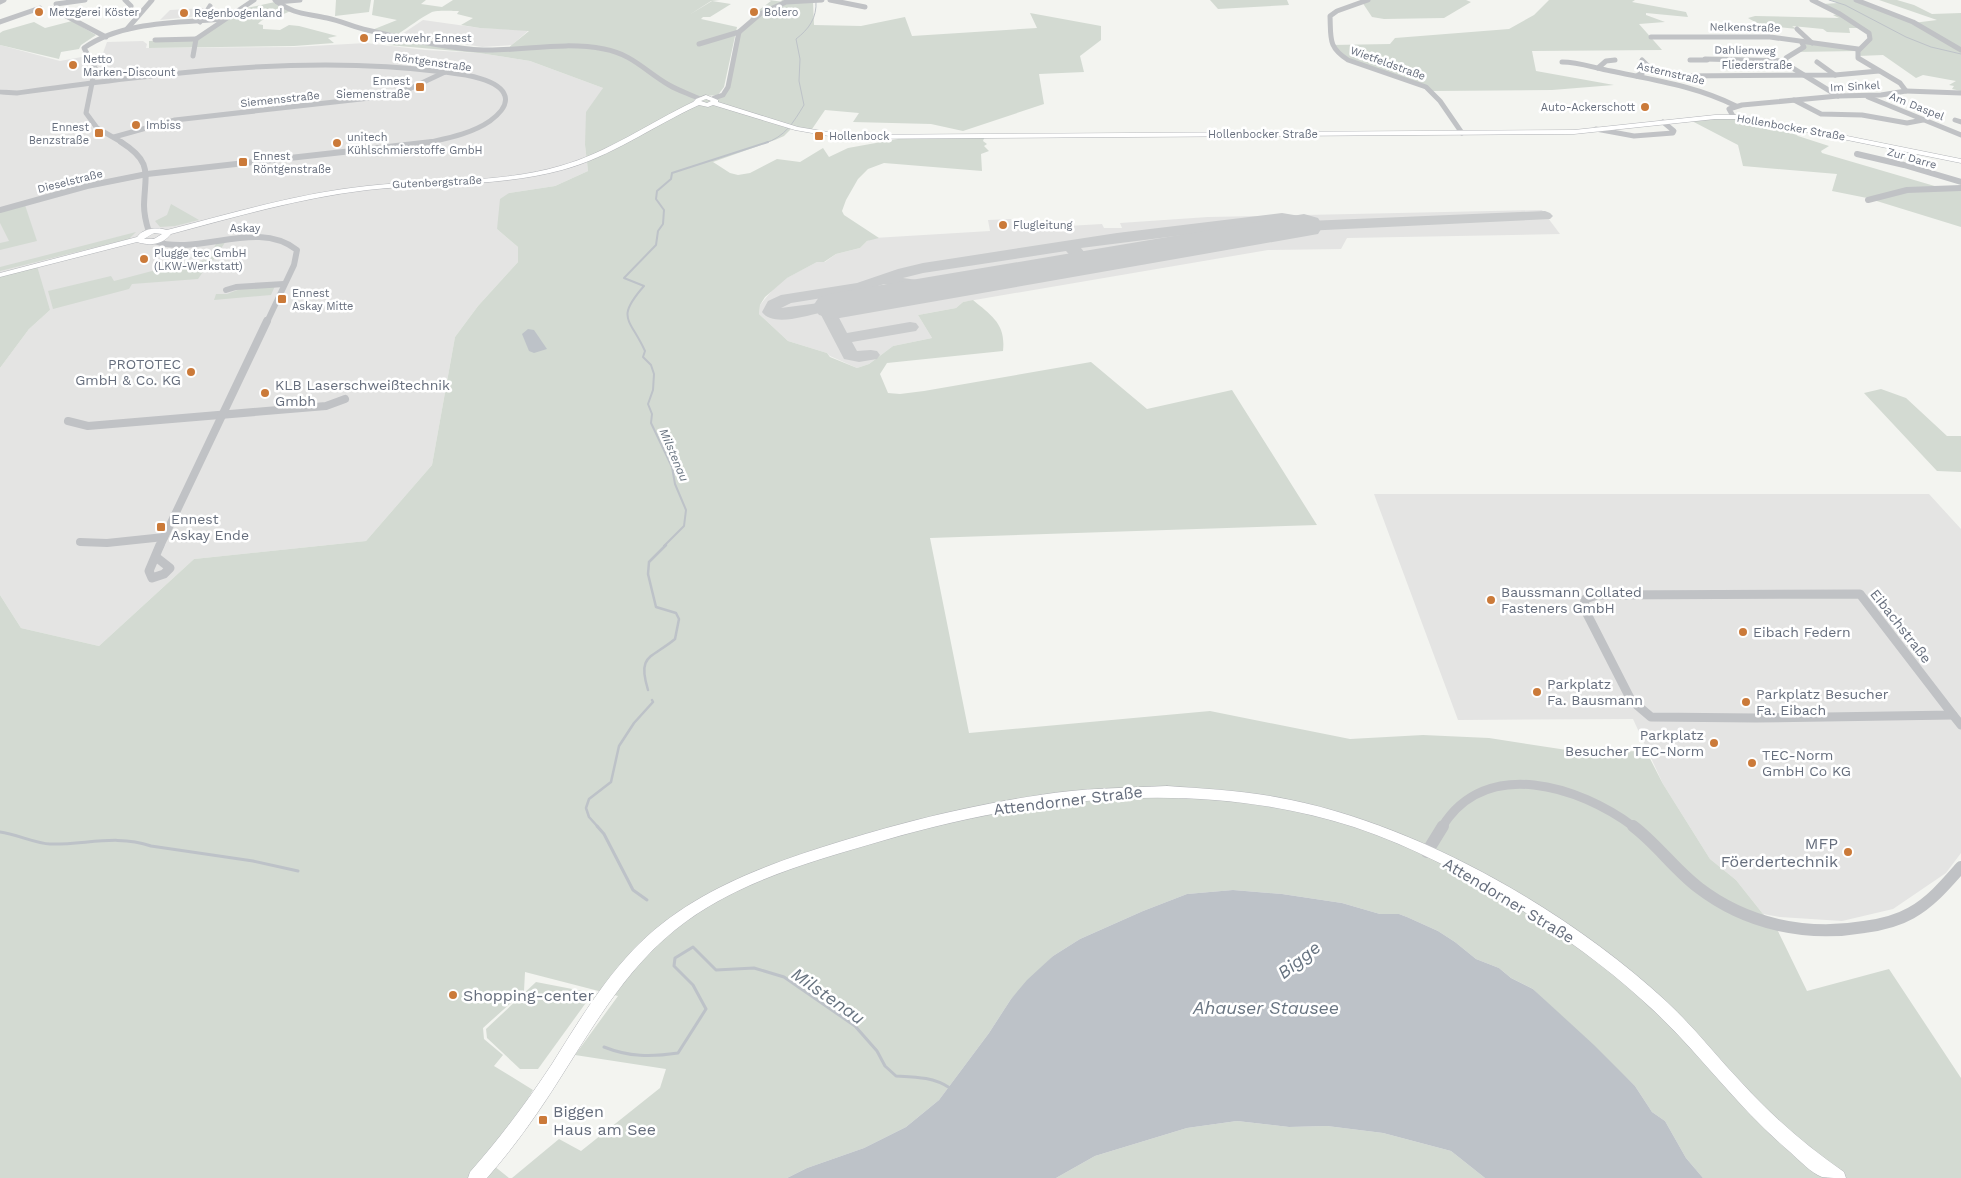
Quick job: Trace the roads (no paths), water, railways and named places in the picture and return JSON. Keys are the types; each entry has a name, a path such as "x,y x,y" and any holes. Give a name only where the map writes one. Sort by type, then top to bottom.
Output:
{"main road":[{"name":"Hollenbocker Straße","path":"699,101 714,101 789,127 819,134 846,137 1574,132 1733,116 1777,122 1961,161"},
{"name":"Gutenbergstraße","path":"154,241 164,237 166,233 322,194 394,184 492,179 560,168 603,152 699,101"},
{"name":"Gutenbergstraße","path":"149,232 160,230 166,233"},
{"path":"0,275 139,239 142,234 149,232"},
{"path":"139,239 143,242 154,241"},
{"name":"Attendorner Straße","path":"476,1178 516,1131 608,991 632,960 674,922 724,892 784,866 917,825 994,808 1080,796 1148,790 1208,792 1256,798 1330,814 1384,832 1485,881 1565,932 1634,983 1672,1018 1746,1100 1773,1126 1811,1159 1838,1178"}],"street":[{"path":"0,2 4,0"},
{"path":"0,22 47,6 84,0"},
{"path":"125,0 131,6"},
{"path":"127,29 152,0"},
{"path":"155,40 196,39 254,0"},
{"path":"276,1 300,0"},
{"path":"699,44 739,32 760,14 779,5 788,2 821,0"},
{"path":"830,0 865,7"},
{"name":"Wietfeldstraße","path":"1368,0 1338,10 1330,16 1330,45 1332,48 1350,61 1428,88 1462,133"},
{"path":"1812,0 1852,22 1869,34 1870,39 1858,50"},
{"path":"1856,0 1916,23 1961,50"},
{"path":"276,1 293,12 327,18 358,28 467,49 485,50 550,45 605,48 630,58 669,85 699,101"},
{"path":"47,6 106,37"},
{"path":"200,22 210,6"},
{"path":"0,16 13,16"},
{"path":"149,232 144,210 147,174 145,165 130,146 92,124 86,113 95,68 84,48 91,42 127,29 224,19"},
{"path":"1797,29 1812,44"},
{"path":"714,101 723,95 728,87 739,32"},
{"name":"Nelkenstraße","path":"1651,37 1770,37 1858,50"},
{"path":"193,56 196,39"},
{"path":"1802,42 1804,47 1785,61 1791,69 1838,96"},
{"name":"Im Sinkel","path":"1736,106 1906,91 1900,83 1858,58 1858,50"},
{"path":"1598,68 1606,61 1615,60"},
{"path":"1637,76 1650,68 1642,60"},
{"name":"Dahlienweg","path":"1690,60 1785,61"},
{"name":"Asternstraße","path":"1562,62 1575,62 1710,92 1736,106"},
{"path":"1817,62 1835,74"},
{"name":"Röntgenstraße","path":"0,94 240,68 313,64 387,66 465,75 494,84 504,92 506,98 504,106 498,115 487,123 446,139 423,144 147,174"},
{"name":"Fliederstraße","path":"1680,76 1801,75 1879,71"},
{"name":"Siemensstraße","path":"114,137 175,120 379,97 410,89 445,72"},
{"path":"1906,91 1939,90 1961,93"},
{"name":"Am Daspel","path":"1866,96 1961,135"},
{"path":"1794,100 1824,114 1862,115 1904,122 1923,120"},
{"path":"1733,116 1729,109 1736,106"},
{"path":"1593,129 1634,136 1673,133 1674,131 1663,122"},
{"path":"1934,124 1961,128"},
{"name":"Zur Darre","path":"1857,154 1904,165 1961,182"},
{"name":"Dieselstraße","path":"0,210 87,186 147,174"},
{"name":"Zur Darre","path":"1868,200 1907,190 1961,188"},
{"name":"Askay","path":"154,241 161,245 237,238 265,239 288,242 295,247 297,255 156,556"},
{"path":"226,290 236,287 284,284"},
{"path":"68,421 88,426 326,406 345,399"},
{"path":"80,542 106,543 164,537"},
{"name":"Eibachstraße","path":"1860,594 1953,715 1756,718 1651,717 1631,700 1584,608 1585,599 1597,595 1860,594"},
{"path":"1953,715 1961,726"},
{"path":"1427,852 1453,811 1462,803 1483,791 1517,784 1564,790 1601,805 1636,828 1676,870 1708,895 1727,907 1788,928 1837,931 1862,928 1901,918 1927,902 1961,867"}],"water":[{"path":"528,329 534,330 547,349 534,353 529,351 522,334"},
{"name":"Ahauser Stausee","path":"1233,890 1282,894 1342,903 1380,914 1399,914 1438,931 1476,959 1499,968 1511,978 1533,989 1635,1086 1652,1112 1665,1121 1686,1158 1703,1178 1485,1178 1451,1151 1383,1133 1327,1126 1289,1127 1237,1121 1187,1128 1095,1156 1056,1178 787,1178 807,1168 864,1148 906,1127 939,1100 989,1033 1011,999 1027,980 1053,956 1080,939 1187,894"}],"waterway":[{"path":"1829,0 1845,5 1906,37 1931,47 1961,54"},
{"name":"Milstenau","path":"765,143 783,133 804,105 799,81 800,59 796,39 805,31 814,18 816,1"},
{"name":"Milstenau","path":"664,546 684,526 686,510 675,484 672,467 651,423 652,414 648,404 653,390 654,374 651,365 643,357 645,351 628,318 630,305 644,286 624,278 656,245 658,231 663,224 664,210 656,199 657,191 671,179 672,173 765,143"},
{"name":"Milstenau","path":"648,690 644,670 645,663 653,654 675,639 679,619 676,613 656,607 648,574 649,562 666,545"},
{"name":"Milstenau","path":"598,827 589,817 586,808 589,799 611,782 619,746 634,723 653,702 652,700"},
{"name":"Milstenau","path":"597,826 604,834 633,890 647,900"},
{"path":"0,832 50,844 125,841 253,861 298,871"},
{"name":"Milstenau","path":"604,1047 622,1053 640,1055 678,1053 706,1009 693,985 674,966 675,958 693,947 716,970 754,968 784,977 855,1026 877,1051 885,1066 896,1076 931,1080 950,1088"}],"place":[{"name":"Metzgerei Köster","path":"39,12"},
{"name":"Bolero","path":"754,12"},
{"name":"Regenbogenland","path":"184,13"},
{"name":"Feuerwehr Ennest","path":"364,38"},
{"name":"Netto Marken-Discount","path":"73,65"},
{"name":"Ennest Siemenstraße","path":"420,87"},
{"name":"Auto-Ackerschott","path":"1645,107"},
{"name":"Imbiss","path":"136,125"},
{"name":"Ennest Benzstraße","path":"99,133"},
{"name":"Hollenbock","path":"819,136"},
{"name":"unitech Kühlschmierstoffe GmbH","path":"337,143"},
{"name":"Ennest Röntgenstraße","path":"243,162"},
{"name":"Flugleitung","path":"1003,225"},
{"name":"Plugge tec GmbH (LKW-Werkstatt)","path":"144,259"},
{"name":"Ennest Askay Mitte","path":"282,299"},
{"name":"PROTOTEC GmbH & Co. KG","path":"191,372"},
{"name":"KLB Laserschweißtechnik Gmbh","path":"265,393"},
{"name":"Ennest Askay Ende","path":"161,527"},
{"name":"Baussmann Collated Fasteners GmbH","path":"1491,600"},
{"name":"Eibach Federn","path":"1743,632"},
{"name":"Parkplatz Fa. Bausmann","path":"1537,692"},
{"name":"Parkplatz Besucher Fa. Eibach","path":"1746,702"},
{"name":"Parkplatz Besucher TEC-Norm","path":"1714,743"},
{"name":"TEC-Norm GmbH Co KG","path":"1752,763"},
{"name":"MFP Föerdertechnik","path":"1848,852"},
{"name":"Shopping-center","path":"453,995"},
{"name":"Biggen Haus am See","path":"543,1120"}],"water label":[{"name":"Bigge","path":"1299,960"}]}
